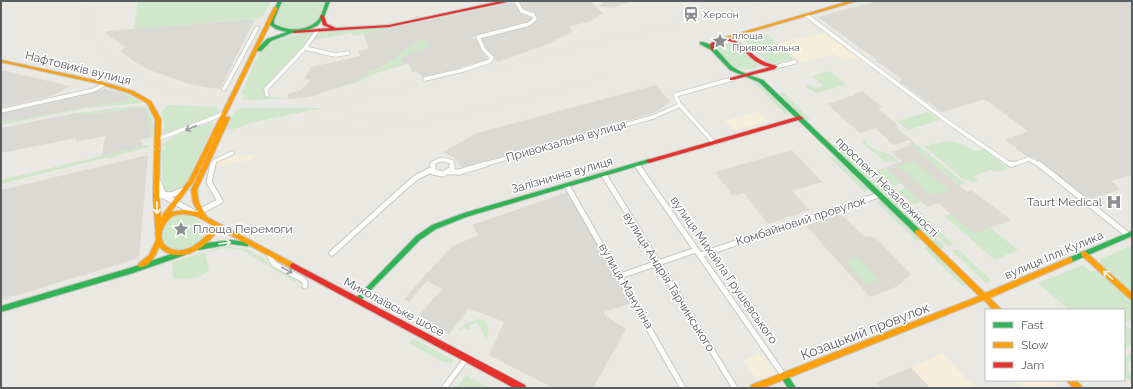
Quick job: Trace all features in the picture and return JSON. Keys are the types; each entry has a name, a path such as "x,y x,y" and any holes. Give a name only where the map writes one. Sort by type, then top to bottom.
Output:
{"main road":[{"path":"183,253 165,250 159,240 158,230 162,220 188,187 280,1"},
{"path":"197,212 194,197 195,186 259,50 269,39 314,25 322,16 328,1"},
{"path":"276,8 272,25 280,30 292,32 389,26 507,1"},
{"path":"713,49 712,44 719,40 855,1"},
{"path":"322,16 323,23 329,27 351,29"},
{"path":"738,42 737,37 741,33"},
{"path":"760,64 751,70 736,70 713,49 702,43 731,39 738,42 760,64 775,67"},
{"name":"Нафтовиків вулиця","path":"1,61 105,84 131,92 149,102 158,119 158,181 161,195 158,230"},
{"path":"760,64 759,72 761,81"},
{"path":"732,79 775,67"},
{"path":"732,79 737,75 736,70"},
{"name":"проспект Незалежності","path":"736,70 761,81 997,309"},
{"name":"Залізнична вулиця","path":"357,300 411,244 431,229 464,215 800,118"},
{"path":"1,309 133,270 183,253 195,248 210,237 218,226 197,212 178,211 162,220"},
{"name":"Миколаївське шосе","path":"218,226 522,388"},
{"name":"вулиця Іллі Кулика","path":"984,296 1130,234"},
{"path":"133,270 152,257 159,240"},
{"name":"Миколаївське шосе","path":"195,248 231,242 255,246"},
{"path":"1084,254 1132,297"},
{"name":"Козацький провулок","path":"754,388 984,296"},
{"name":"вулиця Михайла Грушевського","path":"784,376 792,388"}],"street":[{"path":"425,79 463,70 490,61 492,58 484,50 478,37 529,24 535,19 533,16 522,11 516,1"},
{"path":"806,14 948,122 984,147 1011,165 1029,159 1034,161 1130,234"},
{"path":"224,89 257,28"},
{"path":"267,95 267,87 305,48 317,31"},
{"path":"713,49 713,46 718,43 730,41 738,42"},
{"path":"305,48 335,55 348,53"},
{"path":"775,67 795,62"},
{"path":"714,143 680,105 675,95 732,79"},
{"path":"1,111 94,90 105,84"},
{"name":"Привокзальна вулиця","path":"450,172 460,172 653,117 680,105"},
{"path":"158,139 223,114"},
{"path":"161,195 175,203 197,212 220,201 209,185 208,176 215,161 232,153"},
{"path":"446,160 453,164 450,172 439,174 432,170 432,165 436,161 446,160"},
{"name":"вулиця Михайла Грушевського","path":"637,165 784,376"},
{"path":"332,253 406,186 417,177 432,170"},
{"name":"вулиця Андрія Тарчинського","path":"604,175 735,388"},
{"name":"вулиця Мануліна","path":"567,186 683,388"},
{"path":"161,195 171,195 188,187"},
{"name":"Комбайновий провулок","path":"620,276 658,263 698,253 879,195"},
{"path":"268,253 274,264 302,279 305,282 305,286"},
{"path":"444,388 466,359"}],"shaded area":[{"path":"518,1 590,1 603,13 591,21 568,27 573,31 548,44 498,62 487,51 480,37 536,22 536,17 524,10"},
{"path":"604,1 633,1 612,8 600,6"},
{"path":"877,1 1132,1 1132,175 1111,181 1121,189 1090,200 1034,158 1028,157 1005,140 1028,131 986,100 942,112 900,82 902,79 875,61 877,60 818,17"},
{"path":"515,2 520,13 532,16 533,19 530,22 472,37 473,39 477,38 489,60 460,67 461,70 424,78 416,71 412,72 408,63 404,65 401,58 414,52 425,40 421,40 399,53 400,55 376,70 368,72 369,75 350,84 309,97 288,99 288,94 301,90 311,80 304,79 311,67 360,56 358,51 369,49 363,34"},
{"path":"255,19 220,89 192,85 144,68 120,51 125,47 106,34 107,31"},
{"path":"827,32 873,66 869,67 856,58 843,61 835,54 801,63 778,43"},
{"path":"1,70 70,86 55,95 1,108"},
{"path":"656,85 670,102 656,112 463,169 453,157 443,152 477,133"},
{"path":"105,89 125,94 129,100 1,123 1,113"},
{"path":"863,91 882,107 878,108 898,126 896,127 916,144 911,145 910,144 912,143 909,140 894,145 875,128 888,124 853,94"},
{"path":"854,95 889,124 860,133 827,104"},
{"path":"143,107 146,110 152,137 140,140 143,146 102,157 106,136 75,142 76,138 1,153 1,128 76,113 83,115"},
{"path":"758,111 768,121 735,131 725,121"},
{"path":"911,145 967,192 971,190 1011,220 974,234 938,203 927,207 883,168 902,161 891,152"},
{"path":"792,150 822,182 792,191 810,210 768,224 744,193 733,196 715,172"},
{"path":"148,155 139,258 1,300 1,190"},
{"path":"256,155 252,159 215,167 219,161 230,156"},
{"path":"568,192 632,303 604,312 604,315 626,329 593,388 553,388 489,355 504,322 469,308 449,334 419,315 442,289 427,281 409,302 404,299 451,247 478,235 472,225"},
{"path":"841,214 863,236 875,237 911,274 898,286 870,297 806,226"},
{"path":"761,353 775,373 757,380 744,360"},
{"path":"943,353 975,388 930,388 911,367"},
{"path":"911,367 930,388 880,388 876,382"},
{"path":"1016,381 1053,381 1057,385 1051,388 1023,388"}],"green space":[{"path":"138,1 271,1 262,18 134,29"},
{"path":"283,1 325,1 318,19 314,23 304,28 293,30 276,27 273,21"},
{"path":"398,25 403,26 353,36 352,33 313,40 321,32 381,28"},
{"path":"315,33 265,89 264,93 267,96 288,99 242,100 245,95 241,95 253,66 264,47 272,41 283,37 297,34"},
{"path":"766,34 794,59 770,64 742,40 748,37 750,39"},
{"path":"421,40 425,40 430,46 401,58 404,65 379,72 351,85 350,84 368,75 368,72 376,70 400,55 398,53"},
{"path":"734,42 758,63 757,67 743,70 733,66 715,48 715,45"},
{"path":"830,71 846,85 816,93 806,87 807,84 817,88 823,86 812,76"},
{"path":"754,78 790,113 786,115 750,79"},
{"path":"109,89 127,94 143,103 87,108 1,125 1,123 129,100 125,94"},
{"path":"783,92 810,119 806,120 779,93"},
{"path":"166,105 213,107 218,108 220,112 211,118 165,135 163,133 164,124 161,111 167,107"},
{"path":"141,106 147,108 152,117 154,135 152,137 146,110 143,107 83,115 76,113"},
{"path":"240,108 322,108 251,123 231,130 226,129 234,112"},
{"path":"928,112 939,120 908,130 897,121"},
{"path":"212,122 214,124 186,184 173,193 165,193 163,190 161,149 166,148 166,146 161,147 177,135"},
{"path":"863,140 867,140 867,144 872,148 891,155 898,160 897,162 890,161 886,163 863,143"},
{"path":"948,141 959,143 975,151 984,149 1007,167 1007,170 997,172 991,170 973,176 978,180 975,182 963,179 924,146"},
{"path":"837,144 903,208 899,209 833,145"},
{"path":"845,144 910,205 906,206 841,145"},
{"path":"916,144 965,183 959,185 911,145"},
{"path":"149,145 150,147 119,155 110,159 108,157 1,184 1,180"},
{"path":"833,156 869,190 865,192 829,157"},
{"path":"914,161 949,190 932,196 898,166"},
{"path":"885,168 902,183 894,186 877,171"},
{"path":"906,188 921,202 913,204 898,191"},
{"path":"880,201 921,240 917,241 876,202"},
{"path":"914,207 953,244 948,246 909,209"},
{"path":"906,210 945,247 940,249 901,212"},
{"path":"184,212 200,222 204,227 205,232 199,241 189,248 183,250 173,250 162,243 162,226 173,214"},
{"path":"951,214 974,234 991,228 1018,250 995,260 944,216"},
{"path":"1132,245 1132,294 1100,264 1101,259"},
{"path":"225,246 246,249 266,260 269,265 296,280 295,282 242,250 225,248 205,253 209,270 204,274 196,278 173,279 172,262"},
{"path":"927,246 966,285 962,286 924,248"},
{"path":"958,249 992,281 986,283 952,251"},
{"path":"858,257 879,280 866,285 845,261"},
{"path":"1083,265 1091,272 1098,269 1132,300 1132,320 1125,323 1125,309 1068,309 1038,283"},
{"path":"478,319 483,320 488,327 488,335 486,340 478,322 469,325 470,330 463,328 461,331 459,329 465,324"},
{"path":"1125,326 1132,330 1132,345 1125,349 1125,338 1127,337 1125,334"},
{"path":"413,338 453,360 451,363 443,362 409,343"},
{"path":"1132,353 1132,361 1128,363 1128,370 1132,374 1132,383 1125,377 1125,356"},
{"path":"466,375 490,388 456,388"}],"railway":[{"path":"81,1 81,25 90,38"},
{"path":"94,1 92,16 93,29 102,50 110,59 131,73 144,80 191,96 238,103 272,105 313,103 381,93 774,1"},
{"path":"891,23 964,66 1016,90 1043,98 1071,103 1099,104 1132,98"},
{"path":"251,131 351,129 413,123 470,112 609,76"},
{"path":"986,81 1108,165"},
{"path":"91,165 353,103"},
{"path":"1,127 28,121 110,109 192,105 220,106"},
{"path":"306,125 410,113"},
{"path":"1,187 95,164"},
{"path":"1107,164 1112,168"}],"traffic: fast":[{"path":"280,1 272,20 272,25 277,28 291,31 305,30 317,24 322,17 328,1"},
{"path":"259,50 269,40 292,32"},
{"path":"702,43 713,49 732,69 761,81 918,232"},
{"path":"357,300 418,238 434,227 464,215 649,161"},
{"path":"1070,260 1132,233"},
{"path":"199,247 231,242 246,244"},
{"path":"1,309 133,270 183,253"},
{"path":"784,376 792,388"}],"traffic: slow":[{"path":"721,39 855,1"},
{"path":"165,216 191,181 276,8"},
{"path":"1,61 97,82 131,92 149,102 158,119 156,195 159,230"},
{"path":"204,217 196,203 194,190 227,118"},
{"path":"218,226 208,238 196,248 189,251 182,253 174,252 167,250 160,243 158,233 164,219 171,214 185,212 195,213 293,266"},
{"path":"918,232 997,309"},
{"path":"141,265 152,257 159,240"},
{"path":"1084,254 1132,297"},
{"path":"754,388 975,301 1070,260"},
{"path":"1071,381 1078,388"}],"traffic: jam":[{"path":"294,32 389,26 507,1"},
{"path":"322,16 325,25 335,29"},
{"path":"713,49 712,44 721,39 729,39 736,42 757,60 766,65 775,67"},
{"path":"732,79 773,68"},
{"path":"649,161 800,118"},
{"path":"293,266 522,388"}],"place":[{"name":"Херсон","path":"691,14"},
{"name":"площа Привокзальна","path":"720,41"},
{"name":"Taurt Medical","path":"1114,202"},
{"name":"Площа Перемоги","path":"181,229"}]}
